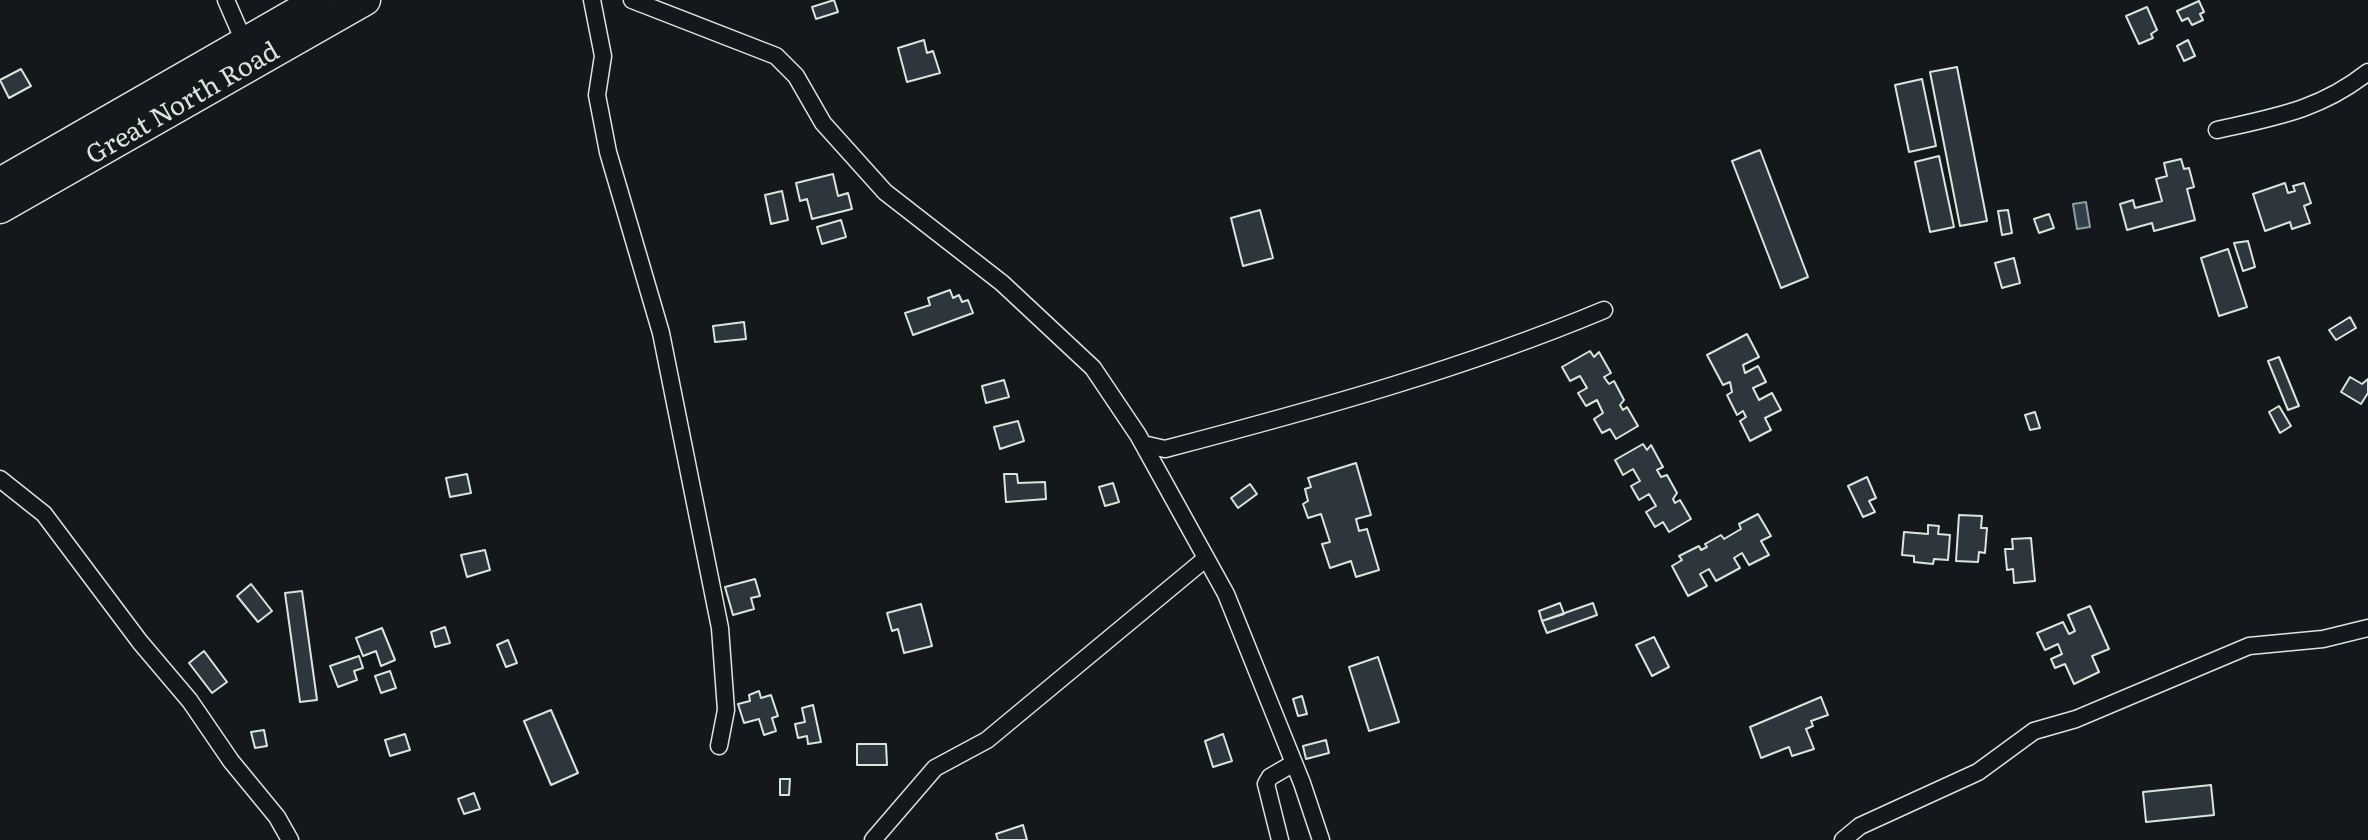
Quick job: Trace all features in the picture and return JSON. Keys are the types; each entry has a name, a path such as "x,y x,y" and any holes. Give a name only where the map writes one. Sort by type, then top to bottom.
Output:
{"highway":[{"name":"Great North Road","path":"0,208 249,53 319,0"},
{"name":"Great North Road","path":"0,183 249,53 365,0"}],"street":[{"path":"226,0 249,53"},
{"path":"592,0 603,56 597,95 608,152 661,333 720,628 726,710 719,746"},
{"path":"632,0 761,49 787,66 823,123 885,192 1002,283 1081,353 1110,390 1143,444 1204,560 1226,594 1294,763 1321,840"},
{"path":"2217,130 2303,111 2345,90 2368,72"},
{"path":"1143,444 1165,449 1416,378 1538,338 1604,310"},
{"path":"0,479 44,514 140,642 190,701 231,761 277,817 290,840"},
{"path":"873,840 935,768 987,740 1204,560"},
{"path":"1843,840 1882,815 1978,772 2034,731 2076,719 2249,646 2323,639 2368,628"},
{"path":"1280,840 1266,784 1270,777 1294,763"}],"water":[{"path":"2086,202 2090,227 2077,229 2073,204"}],"building":[{"path":"834,0 838,12 816,19 812,7"},
{"path":"2199,1 2204,12 2200,14 2203,20 2192,25 2188,18 2182,21 2177,11"},
{"path":"2147,7 2157,30 2151,34 2153,38 2139,44 2126,16"},
{"path":"924,40 927,53 933,51 940,73 907,82 898,48"},
{"path":"2188,40 2195,56 2184,61 2177,46"},
{"path":"1957,67 1987,221 1960,226 1930,72"},
{"path":"21,69 31,86 9,98 0,80"},
{"path":"1922,79 1936,146 1909,152 1895,85"},
{"path":"1760,150 1808,277 1781,288 1732,161"},
{"path":"1939,156 1954,227 1930,232 1915,162"},
{"path":"2181,159 2184,169 2189,168 2194,187 2187,189 2195,220 2154,231 2152,223 2127,230 2120,204 2133,200 2135,208 2162,201 2156,179 2167,176 2164,163"},
{"path":"833,174 838,196 848,193 852,209 812,219 807,199 800,201 796,183"},
{"path":"2285,183 2288,193 2295,191 2293,186 2304,183 2311,203 2304,206 2310,223 2292,229 2290,222 2265,231 2253,194"},
{"path":"782,191 788,220 771,224 765,195"},
{"path":"1260,210 1273,258 1243,266 1231,218"},
{"path":"2008,210 2012,233 2002,235 1998,211"},
{"path":"2049,214 2054,228 2039,233 2034,219"},
{"path":"841,220 846,237 822,244 817,227"},
{"path":"2248,241 2255,267 2243,271 2234,243"},
{"path":"2228,249 2247,307 2219,316 2201,258"},
{"path":"2014,258 2020,283 2002,288 1995,263"},
{"path":"950,290 953,298 959,295 962,302 968,300 973,313 913,335 905,313 930,305 928,298"},
{"path":"2350,317 2356,328 2336,340 2329,330"},
{"path":"744,322 746,339 715,342 713,326"},
{"path":"1747,334 1759,357 1743,365 1745,373 1758,366 1766,382 1753,388 1759,400 1772,393 1781,410 1765,418 1771,430 1750,441 1740,421 1746,417 1743,411 1737,415 1727,395 1732,392 1730,382 1723,385 1707,355"},
{"path":"1590,351 1594,357 1599,352 1611,373 1604,377 1609,384 1614,381 1624,400 1620,405 1623,410 1627,407 1638,426 1616,439 1610,429 1602,433 1594,419 1603,413 1597,400 1586,406 1578,393 1587,388 1580,376 1570,381 1562,367"},
{"path":"2279,357 2299,406 2288,410 2268,361"},
{"path":"2350,377 2362,384 2368,379 2368,393 2361,404 2341,392"},
{"path":"1004,380 1009,397 986,403 982,386"},
{"path":"2279,406 2291,426 2280,433 2269,412"},
{"path":"2035,412 2040,428 2030,430 2025,415"},
{"path":"1018,421 1024,441 1000,449 994,427"},
{"path":"1643,444 1647,450 1651,445 1663,467 1657,470 1661,477 1667,475 1677,493 1673,499 1675,503 1680,500 1691,519 1669,532 1663,522 1655,527 1646,512 1656,506 1649,494 1639,500 1631,486 1640,481 1633,469 1623,475 1615,460"},
{"path":"1356,463 1371,515 1356,519 1359,531 1367,529 1379,570 1356,577 1351,561 1330,568 1322,544 1330,542 1321,514 1308,518 1303,504 1308,501 1305,489 1311,487 1308,478"},
{"path":"467,474 471,493 450,497 446,478"},
{"path":"1004,474 1017,474 1018,483 1045,482 1046,499 1006,502"},
{"path":"1867,477 1876,498 1869,501 1875,512 1863,517 1848,486"},
{"path":"1113,483 1119,502 1105,506 1099,487"},
{"path":"1250,484 1257,494 1238,508 1231,498"},
{"path":"1758,514 1771,536 1761,541 1769,555 1749,565 1742,553 1734,558 1740,568 1716,581 1709,569 1700,574 1707,586 1688,596 1672,566 1682,560 1679,556 1699,546 1701,550 1707,547 1705,544 1721,535 1724,539 1741,529 1739,524"},
{"path":"1959,515 1982,516 1981,528 1987,528 1985,553 1979,552 1978,562 1956,561"},
{"path":"1928,525 1939,526 1938,534 1950,535 1948,560 1934,559 1933,564 1914,562 1914,556 1902,555 1904,532 1928,534"},
{"path":"2031,538 2035,581 2014,583 2013,569 2007,570 2005,549 2013,549 2012,539"},
{"path":"485,550 490,570 467,577 461,555"},
{"path":"755,579 760,596 751,598 754,609 733,615 725,587"},
{"path":"251,584 272,611 258,622 237,596"},
{"path":"302,591 317,700 300,702 285,593"},
{"path":"1560,603 1564,614 1542,621 1539,611"},
{"path":"1593,603 1597,615 1547,633 1542,621"},
{"path":"921,604 932,646 904,653 898,629 892,631 887,613"},
{"path":"2090,606 2109,649 2092,656 2099,672 2074,684 2065,664 2055,668 2051,659 2062,654 2058,644 2045,650 2037,633 2063,622 2069,634 2075,631 2068,615"},
{"path":"445,627 450,643 435,647 431,632"},
{"path":"382,628 395,660 381,666 376,651 363,656 356,638"},
{"path":"1654,637 1669,667 1652,676 1636,645"},
{"path":"508,640 517,663 506,667 497,645"},
{"path":"204,651 227,682 212,693 189,663"},
{"path":"359,656 363,668 354,671 357,680 338,687 330,666"},
{"path":"1378,657 1399,722 1369,731 1349,667"},
{"path":"390,671 396,688 381,693 375,676"},
{"path":"759,691 761,698 771,695 778,716 772,718 776,731 764,735 759,719 744,723 738,704 750,701 749,695"},
{"path":"1302,696 1307,714 1298,716 1293,699"},
{"path":"1821,697 1828,715 1811,721 1813,726 1806,729 1814,749 1792,756 1789,747 1761,758 1750,727"},
{"path":"813,705 821,742 808,744 807,736 798,738 795,724 805,722 802,708"},
{"path":"551,710 578,773 551,785 524,721"},
{"path":"264,730 267,746 255,748 251,732"},
{"path":"405,734 410,750 390,756 385,740"},
{"path":"1223,734 1232,761 1213,767 1205,741"},
{"path":"1326,740 1329,753 1306,759 1303,746"},
{"path":"857,744 886,744 887,765 857,765"},
{"path":"780,779 790,779 789,795 780,795"},
{"path":"2211,785 2214,815 2146,822 2143,792"},
{"path":"474,793 480,809 464,814 458,799"},
{"path":"1023,825 1027,840 998,840 996,834"}]}
